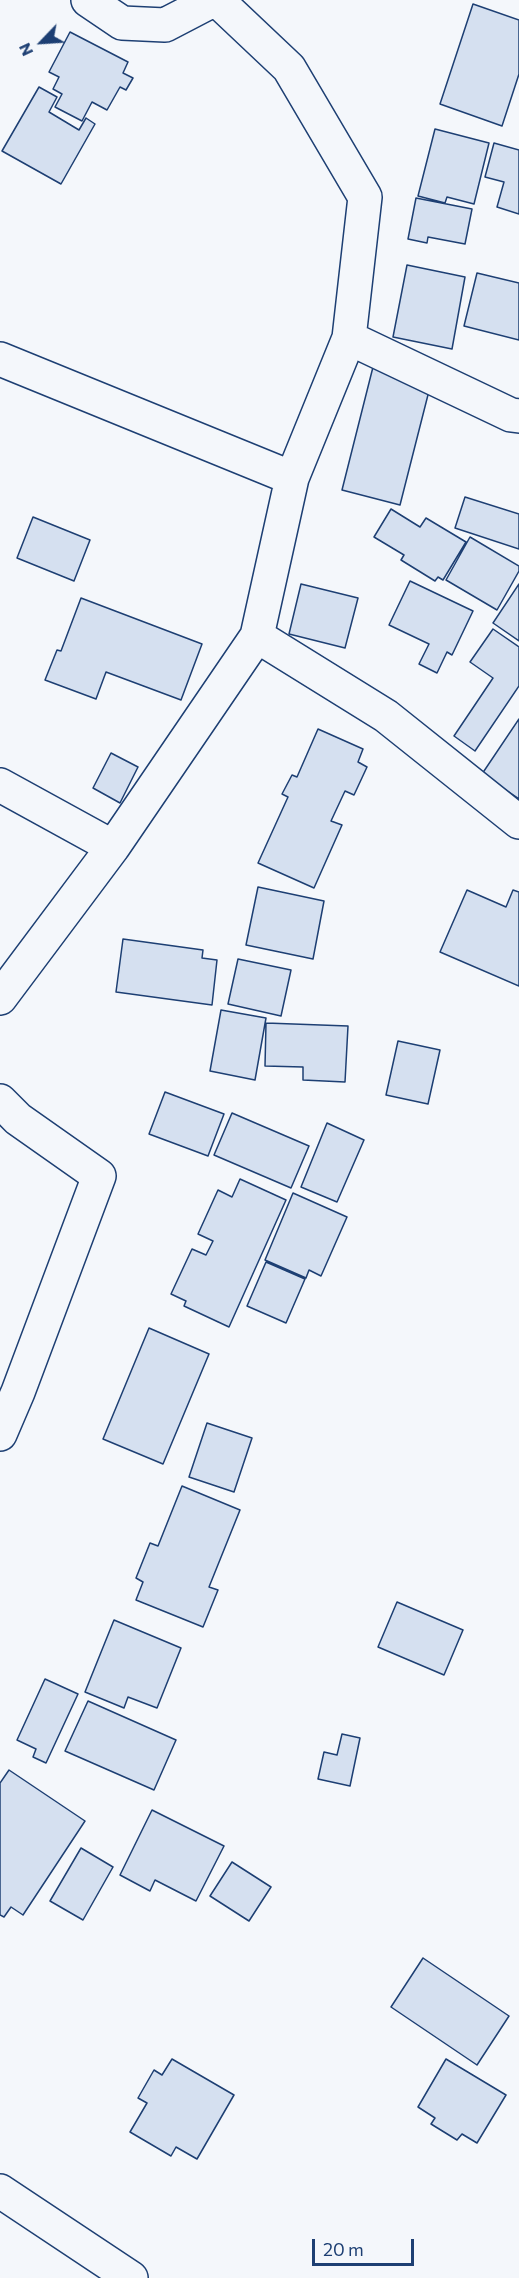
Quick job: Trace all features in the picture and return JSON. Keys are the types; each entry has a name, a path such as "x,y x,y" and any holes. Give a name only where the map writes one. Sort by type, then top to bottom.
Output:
{"street":[{"path":"0,998 112,847 257,636 292,478 349,338 365,197 289,68 215,0 165,25 122,23 88,0"},
{"path":"349,338 510,415 519,416"},
{"path":"0,359 292,478"},
{"path":"257,636 386,716 519,822"},
{"path":"0,785 112,847"},
{"path":"0,1101 18,1119 99,1176 0,1434"},
{"path":"0,2191 132,2278"}],"building":[{"path":"473,4 519,20 519,74 502,126 440,104"},
{"path":"70,32 128,62 123,73 133,78 126,90 120,87 107,110 92,102 82,121 55,107 62,94 53,89 59,77 49,72"},
{"path":"39,87 57,97 49,112 79,130 86,118 95,124 61,184 2,151"},
{"path":"435,129 489,143 474,204 447,197 445,203 418,196"},
{"path":"494,143 519,150 519,214 497,207 504,182 485,177"},
{"path":"416,198 472,209 465,244 428,237 427,243 408,239"},
{"path":"407,265 465,277 452,349 393,337"},
{"path":"477,273 519,283 519,340 464,326"},
{"path":"373,367 431,383 400,505 342,490"},
{"path":"465,497 519,514 519,549 455,528"},
{"path":"391,509 420,527 426,518 466,542 443,580 438,577 435,581 401,560 404,555 374,537"},
{"path":"33,517 90,540 74,581 17,558"},
{"path":"470,537 519,566 519,571 497,610 446,580"},
{"path":"410,581 473,611 452,655 447,652 437,673 419,664 429,644 389,625"},
{"path":"301,584 358,598 345,648 289,634"},
{"path":"519,584 519,641 493,623"},
{"path":"81,598 202,644 181,700 106,672 96,699 45,680 57,650 61,651"},
{"path":"493,629 519,647 519,686 475,751 454,736 493,678 470,662"},
{"path":"519,719 519,799 482,774"},
{"path":"318,729 363,749 358,762 367,767 354,795 345,791 331,821 342,825 314,888 258,863 288,797 282,794 292,775 297,777"},
{"path":"111,753 138,767 120,803 93,788"},
{"path":"258,887 324,901 313,959 246,945"},
{"path":"467,890 506,907 513,890 519,892 519,986 440,952"},
{"path":"123,939 203,950 202,958 217,960 212,1005 116,992"},
{"path":"238,959 291,970 281,1016 228,1004"},
{"path":"221,1010 266,1018 255,1080 210,1071"},
{"path":"266,1023 348,1026 345,1082 303,1080 303,1067 265,1066"},
{"path":"398,1041 440,1050 428,1104 386,1095"},
{"path":"165,1092 224,1114 208,1156 149,1134"},
{"path":"232,1113 309,1146 291,1188 214,1155"},
{"path":"327,1123 364,1140 337,1202 301,1187"},
{"path":"240,1179 286,1200 229,1327 184,1306 186,1301 171,1294 192,1249 206,1255 213,1241 198,1234 218,1190 232,1197"},
{"path":"293,1193 347,1217 321,1276 309,1270 306,1278 265,1260"},
{"path":"266,1262 305,1279 286,1323 247,1306"},
{"path":"149,1328 209,1354 163,1464 103,1439"},
{"path":"207,1423 252,1438 234,1492 189,1477"},
{"path":"182,1486 240,1510 209,1587 218,1590 203,1627 136,1600 143,1582 136,1578 150,1543 158,1546"},
{"path":"397,1602 463,1630 444,1675 378,1647"},
{"path":"114,1620 181,1648 157,1708 128,1697 124,1708 85,1692"},
{"path":"45,1679 78,1694 46,1763 33,1757 36,1749 17,1740"},
{"path":"88,1701 176,1740 154,1790 65,1751"},
{"path":"342,1734 360,1738 350,1786 318,1779 324,1752 337,1755"},
{"path":"9,1770 85,1821 23,1915 11,1907 4,1917 0,1915 0,1783"},
{"path":"152,1810 224,1846 196,1901 155,1880 150,1891 120,1875"},
{"path":"81,1848 113,1867 83,1920 50,1901"},
{"path":"232,1862 271,1887 249,1921 210,1896"},
{"path":"423,1958 509,2016 477,2065 391,2007"},
{"path":"172,2059 234,2095 197,2159 176,2147 171,2156 130,2132 147,2103 138,2098 154,2070 162,2075"},
{"path":"446,2059 506,2095 477,2143 462,2134 457,2140 431,2124 435,2118 418,2107"}]}
